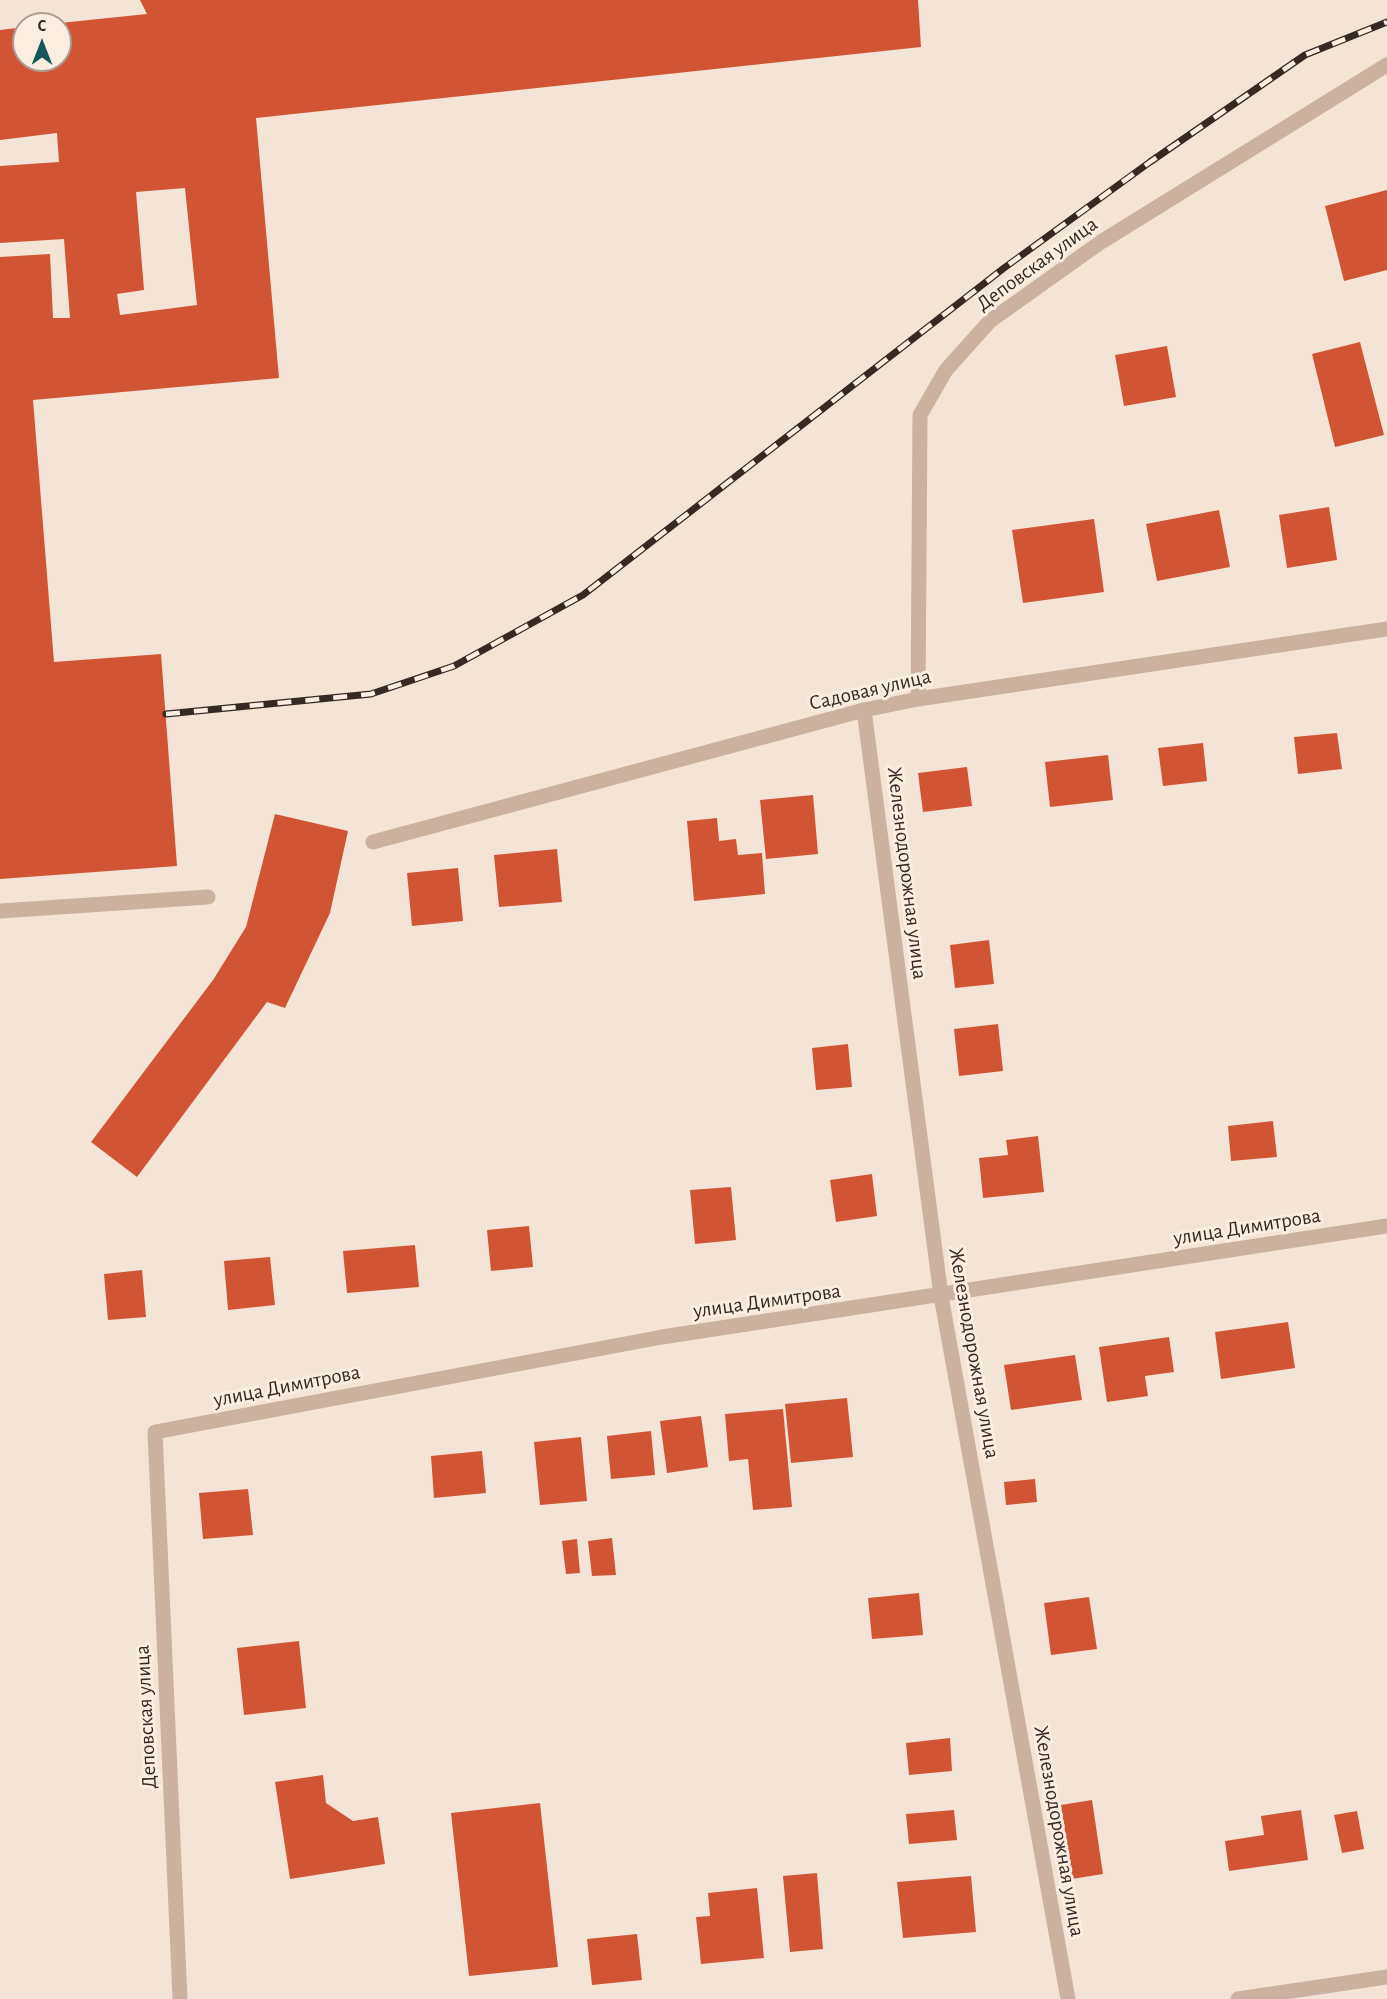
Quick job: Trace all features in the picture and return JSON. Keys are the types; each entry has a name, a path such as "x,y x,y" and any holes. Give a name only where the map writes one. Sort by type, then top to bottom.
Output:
{"street":[{"name":"Деповская улица","path":"918,699 920,415 946,370 990,321 1101,242 1387,64"},
{"name":"Садовая улица","path":"373,842 864,710 918,699 1387,629"},
{"name":"Железнодорожная улица","path":"864,710 941,1296 1068,1999"},
{"path":"0,911 208,897"},
{"name":"улица Димитрова","path":"155,1432 662,1337 1387,1226"},
{"name":"Деповская улица","path":"155,1432 180,1999"},
{"path":"1238,1999 1387,1977"}],"building":[{"path":"140,0 918,0 921,47 256,118 279,378 33,400 54,662 161,654 177,866 0,879 0,257 50,254 53,318 70,318 64,239 0,243 0,166 59,162 57,133 0,140 0,30 12,28 12,72 72,72 72,22 147,14","holes":["185,188 197,305 120,315 117,294 144,290 136,192"]},
{"path":"1387,190 1387,270 1344,281 1325,206"},
{"path":"1360,342 1384,435 1335,447 1312,354"},
{"path":"1167,346 1176,397 1124,406 1115,355"},
{"path":"1329,507 1337,560 1287,568 1279,515"},
{"path":"1219,510 1230,567 1157,581 1146,524"},
{"path":"1094,519 1104,592 1023,603 1012,530"},
{"path":"1337,733 1342,769 1298,774 1294,737"},
{"path":"1203,743 1207,781 1163,786 1158,748"},
{"path":"1108,755 1113,800 1050,807 1045,762"},
{"path":"967,767 972,806 923,812 918,773"},
{"path":"813,795 818,854 766,859 760,800"},
{"path":"275,814 348,831 330,913 285,1008 267,1002 137,1177 91,1142 213,980 246,927"},
{"path":"717,818 719,841 736,839 738,855 762,853 765,894 694,901 687,821"},
{"path":"557,849 562,902 499,907 494,855"},
{"path":"458,868 463,921 412,926 407,873"},
{"path":"989,940 994,984 955,988 950,945"},
{"path":"998,1024 1003,1071 959,1076 954,1029"},
{"path":"848,1044 852,1087 816,1090 812,1048"},
{"path":"1273,1121 1277,1157 1231,1161 1228,1126"},
{"path":"1038,1136 1044,1192 983,1198 979,1158 1008,1155 1006,1140"},
{"path":"872,1174 877,1216 836,1222 830,1180"},
{"path":"731,1187 736,1240 695,1244 690,1190"},
{"path":"529,1226 533,1267 491,1271 487,1230"},
{"path":"415,1245 419,1287 347,1293 343,1251"},
{"path":"270,1257 275,1305 228,1310 224,1261"},
{"path":"142,1270 146,1317 108,1320 104,1274"},
{"path":"1288,1322 1295,1368 1221,1379 1215,1332"},
{"path":"1169,1337 1174,1372 1145,1376 1148,1396 1107,1402 1099,1347"},
{"path":"1075,1355 1082,1400 1011,1410 1004,1365"},
{"path":"847,1398 853,1457 791,1463 785,1404"},
{"path":"783,1409 792,1507 753,1510 748,1459 729,1461 725,1414"},
{"path":"701,1416 708,1467 667,1473 660,1421"},
{"path":"651,1431 655,1475 611,1479 607,1436"},
{"path":"581,1437 587,1501 540,1505 534,1442"},
{"path":"482,1451 486,1493 434,1498 431,1456"},
{"path":"1035,1479 1037,1502 1006,1505 1004,1482"},
{"path":"248,1489 253,1535 203,1539 199,1493"},
{"path":"612,1538 616,1575 592,1576 588,1541"},
{"path":"577,1539 580,1573 566,1574 562,1541"},
{"path":"919,1593 923,1635 872,1639 868,1598"},
{"path":"1089,1597 1097,1649 1051,1655 1044,1603"},
{"path":"299,1641 306,1708 244,1715 237,1648"},
{"path":"950,1738 952,1771 909,1775 906,1743"},
{"path":"323,1775 326,1803 353,1821 378,1817 385,1864 290,1879 275,1782"},
{"path":"1092,1800 1103,1874 1072,1879 1061,1805"},
{"path":"540,1803 558,1967 469,1976 451,1813"},
{"path":"954,1810 957,1840 909,1844 906,1814"},
{"path":"1301,1810 1308,1860 1229,1871 1225,1841 1264,1835 1261,1816"},
{"path":"1357,1811 1364,1849 1342,1853 1334,1815"},
{"path":"817,1873 823,1949 790,1952 783,1876"},
{"path":"971,1876 976,1932 903,1938 897,1882"},
{"path":"757,1888 764,1958 701,1964 696,1917 710,1916 708,1893"},
{"path":"637,1934 642,1980 592,1985 587,1939"}],"railway":[{"path":"166,714 371,694 454,666 583,595 1004,268 1150,162 1305,55 1387,22"}]}
